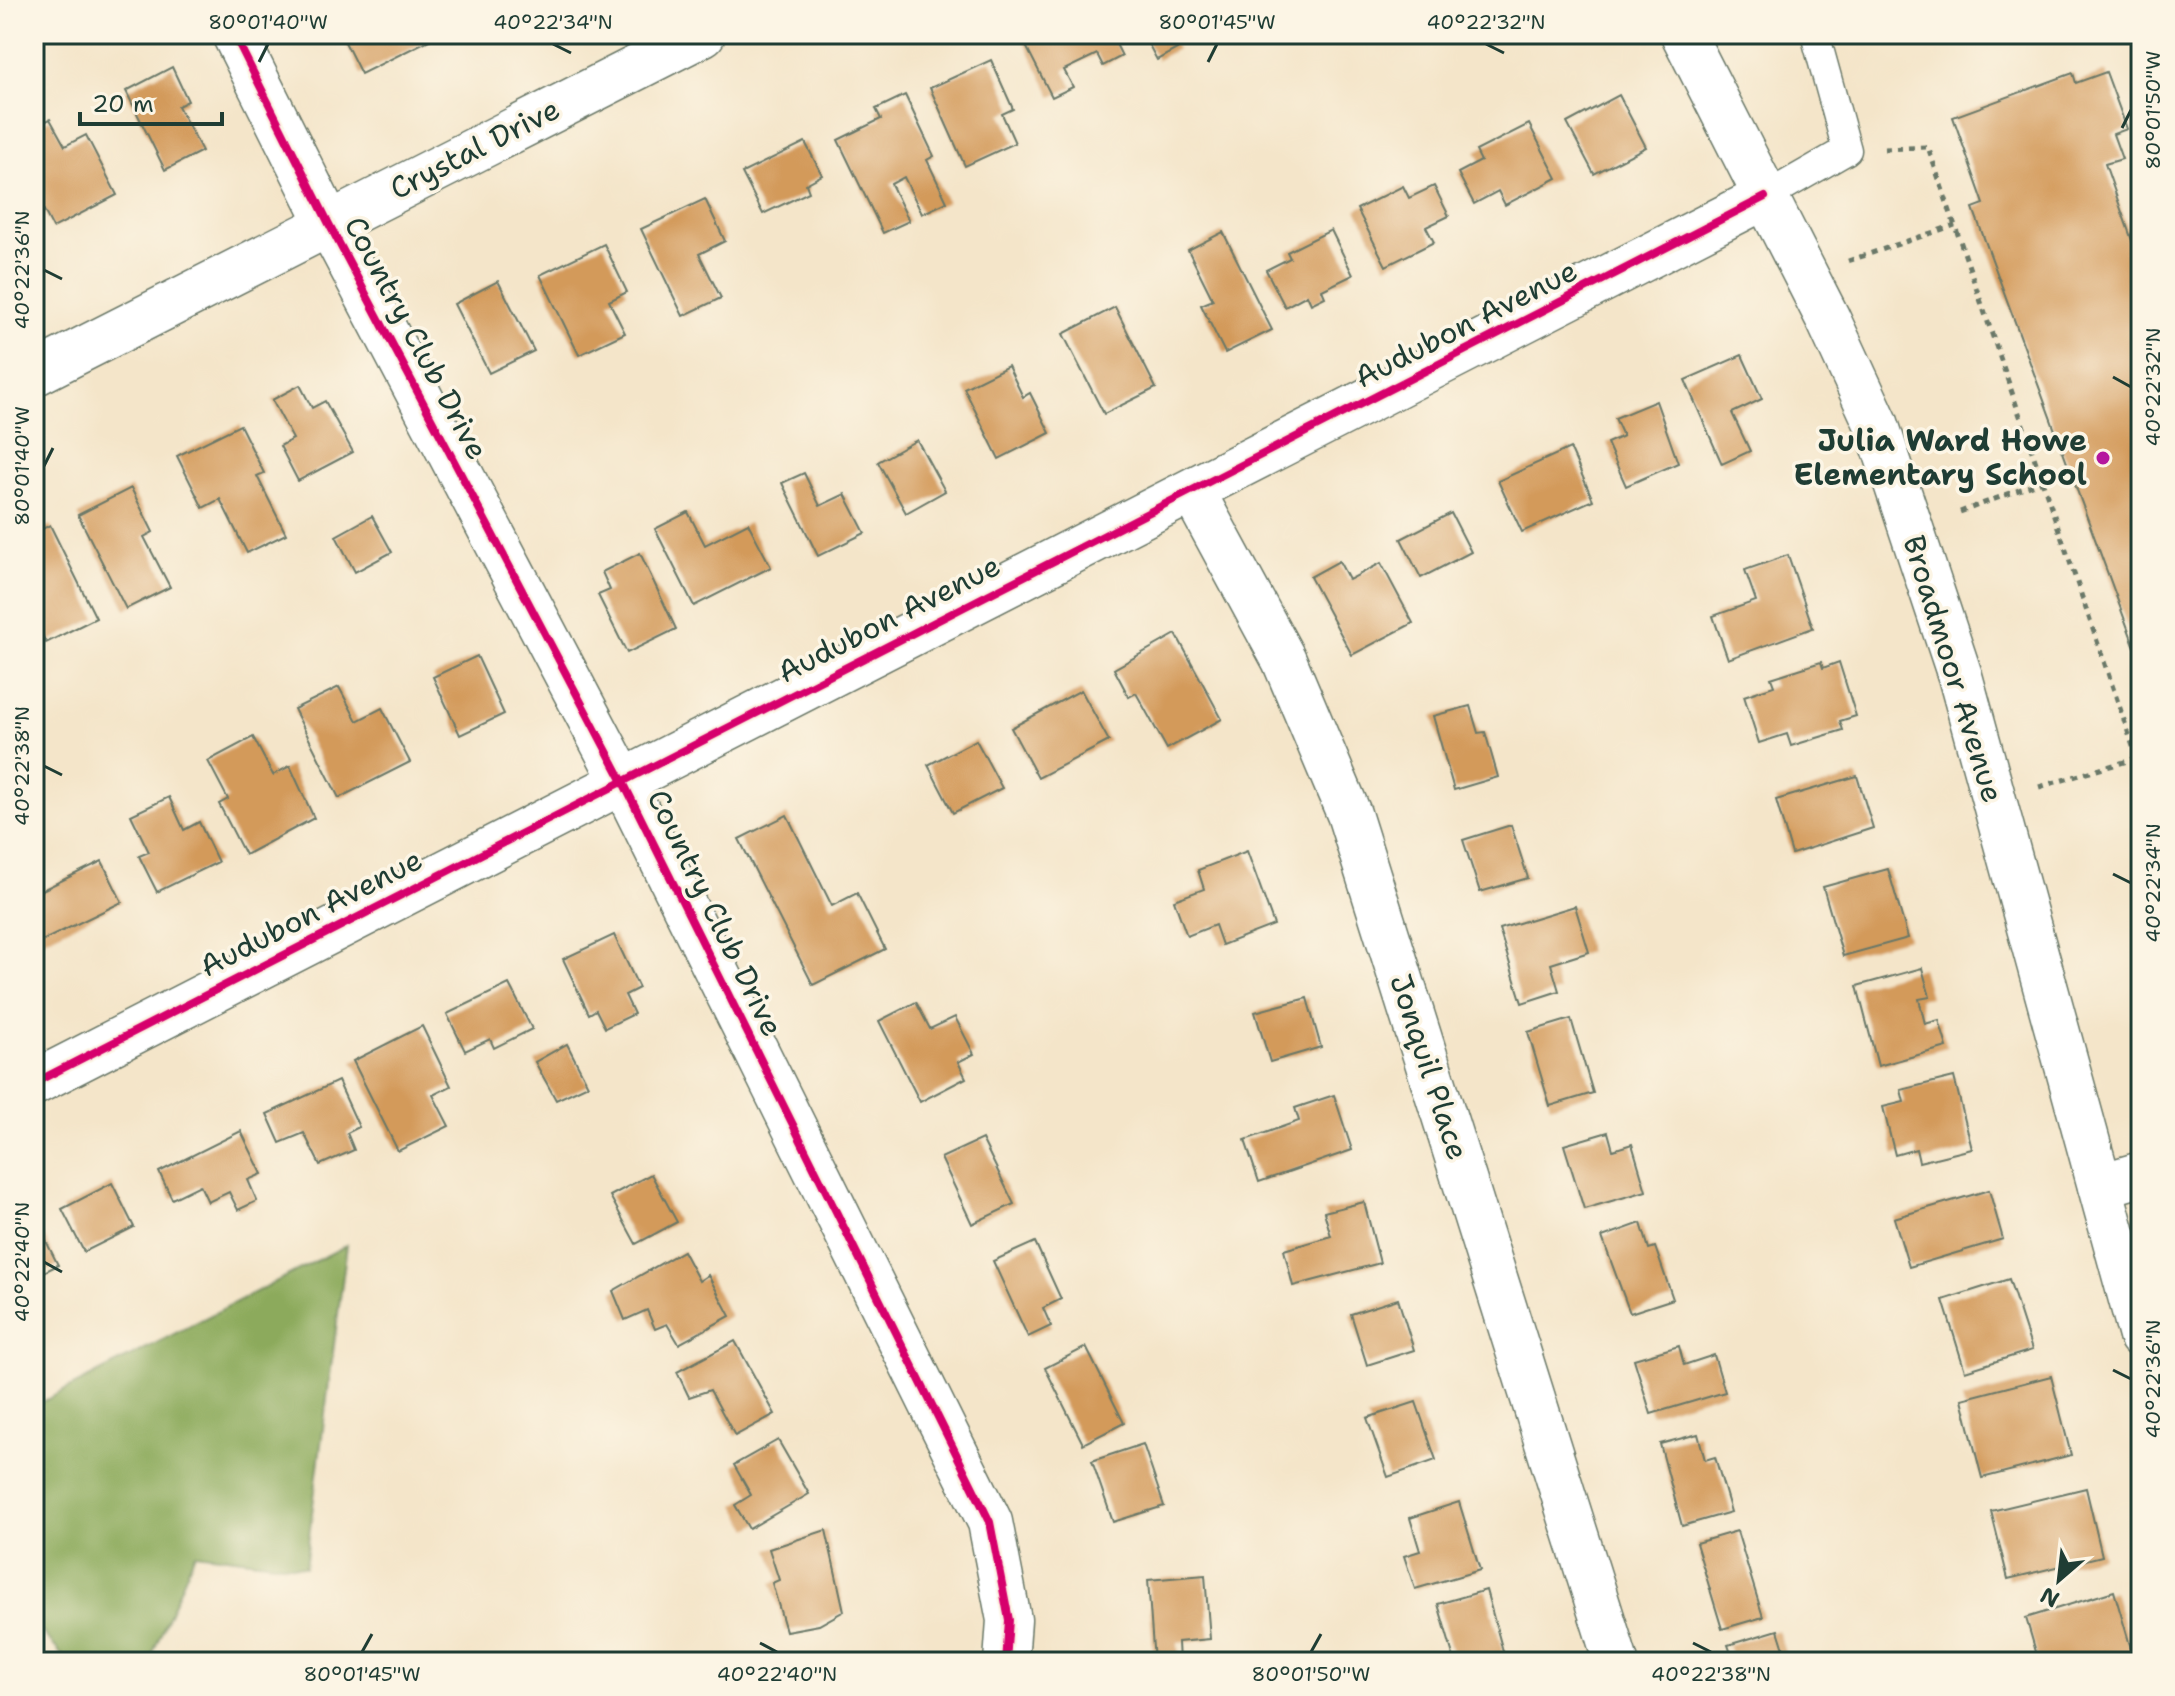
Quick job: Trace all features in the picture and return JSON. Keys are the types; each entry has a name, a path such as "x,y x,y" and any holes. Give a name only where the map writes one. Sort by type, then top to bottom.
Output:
{"street":[{"name":"Country Club Drive","path":"234,34 329,224 622,780 990,1522 1009,1620 1006,1662"},
{"name":"Crystal Drive","path":"34,374 703,34"},
{"name":"Broadmoor Avenue","path":"1683,34 1828,319 1876,423 1960,676 2141,1336"},
{"name":"Audubon Avenue","path":"34,1083 1765,197"},
{"name":"Jonquil Place","path":"1193,492 1284,660 1349,814 1616,1662"},
{"path":"2100,1186 2141,1174"}],"lane":[{"path":"1765,197 1847,150 1815,34"}],"path":[{"path":"1847,150 1928,147 2139,758 2141,784"},
{"path":"1839,263 1955,225"},
{"path":"1960,512 2043,481"},
{"path":"2039,787 2139,758"}],"green space":[{"path":"347,1245 305,1567 195,1553 149,1662 68,1662 34,1623 34,1406"}],"building":[{"path":"341,34 441,34 361,74"},
{"path":"1020,34 1111,34 1122,56 1103,66 1097,54 1064,70 1073,87 1052,97"},
{"path":"1143,34 1186,34 1173,41 1177,49 1157,60"},
{"path":"991,60 1013,109 1002,114 1015,143 965,166 930,88"},
{"path":"172,67 188,101 178,106 202,151 165,170 126,91"},
{"name":"Julia Ward Howe Elementary School","path":"2106,72 2127,129 2113,134 2122,159 2105,164 2141,266 2141,649 2136,650 1973,208 1984,204 1953,117 2073,73 2076,83"},
{"path":"905,95 934,156 927,160 947,202 922,214 904,177 891,184 909,221 883,233 838,140 881,119 876,109"},
{"path":"1619,95 1646,147 1594,174 1567,123"},
{"path":"50,119 65,146 86,135 117,195 53,228 34,191 34,127"},
{"path":"1529,124 1557,178 1505,205 1498,191 1474,204 1458,173 1481,161 1476,151"},
{"path":"805,142 822,175 806,184 809,192 763,214 742,173"},
{"path":"1403,186 1409,198 1434,186 1449,216 1426,227 1434,242 1386,266 1357,209"},
{"path":"705,199 725,241 699,254 721,298 683,316 641,229"},
{"path":"1331,230 1353,275 1322,290 1325,297 1311,304 1307,295 1285,307 1266,270 1290,258 1287,252"},
{"path":"1223,232 1272,330 1225,353 1201,305 1213,300 1188,250"},
{"path":"604,244 627,292 609,301 625,333 579,355 540,275"},
{"path":"498,281 534,351 489,373 454,304"},
{"path":"1115,307 1156,388 1104,414 1063,334"},
{"path":"1742,355 1762,399 1732,413 1750,451 1722,464 1685,380"},
{"path":"1008,366 1023,397 1030,393 1050,433 999,459 964,388"},
{"path":"300,385 312,408 325,401 353,452 298,481 280,446 293,439 272,400"},
{"path":"1656,401 1678,463 1626,486 1607,443 1623,436 1615,418"},
{"path":"240,425 264,473 257,476 286,534 247,553 220,499 203,508 177,456"},
{"path":"917,440 945,491 906,513 878,462"},
{"path":"1570,448 1593,500 1522,532 1498,481"},
{"path":"804,473 820,506 845,494 865,533 818,556 782,483"},
{"path":"131,488 153,532 144,537 170,587 126,609 78,515"},
{"path":"688,512 705,545 748,523 771,567 694,606 655,529"},
{"path":"1451,513 1471,552 1421,578 1401,539"},
{"path":"372,516 392,552 355,572 336,536"},
{"path":"50,525 96,618 46,643 34,618 34,533"},
{"path":"640,553 676,629 627,653 598,595 610,590 602,572"},
{"path":"1788,555 1813,628 1728,659 1713,616 1756,601 1745,570"},
{"path":"1339,561 1349,580 1381,563 1413,623 1352,655 1310,577"},
{"path":"1176,634 1222,719 1167,749 1136,693 1129,697 1114,669"},
{"path":"477,656 504,714 460,735 433,677"},
{"path":"1821,662 1823,668 1839,662 1856,716 1840,721 1843,730 1791,746 1787,734 1759,743 1744,696 1774,686 1771,678"},
{"path":"339,687 357,721 382,708 410,762 339,798 294,709"},
{"path":"1081,690 1109,741 1038,778 1011,728"},
{"path":"1470,706 1478,733 1485,732 1498,777 1454,790 1433,716"},
{"path":"253,737 273,775 290,766 314,818 245,855 219,804 228,799 208,761"},
{"path":"976,740 1002,788 953,813 928,765"},
{"path":"1857,776 1873,828 1792,854 1776,800"},
{"path":"169,797 184,830 199,822 218,862 157,892 139,856 149,852 131,815"},
{"path":"787,815 832,906 857,893 885,949 813,985 739,839"},
{"path":"1511,825 1528,878 1480,892 1463,840"},
{"path":"1247,851 1274,925 1222,945 1215,925 1187,936 1174,900 1204,889 1198,870"},
{"path":"102,861 122,902 42,941 34,924 34,894"},
{"path":"1888,869 1908,938 1843,956 1823,887"},
{"path":"1575,906 1589,952 1551,964 1559,991 1522,1003 1499,929"},
{"path":"614,935 639,988 625,995 634,1014 605,1028 596,1010 589,1014 563,959"},
{"path":"1922,968 1930,997 1919,999 1925,1024 1939,1020 1947,1047 1878,1066 1857,986"},
{"path":"509,984 532,1029 494,1048 490,1039 465,1051 447,1014"},
{"path":"1307,998 1321,1047 1270,1062 1255,1012"},
{"path":"916,1002 930,1029 955,1017 974,1054 958,1062 966,1078 920,1102 879,1021"},
{"path":"1571,1019 1593,1093 1550,1106 1528,1032"},
{"path":"422,1026 451,1086 433,1095 449,1126 398,1151 353,1061"},
{"path":"567,1044 588,1085 556,1100 535,1062"},
{"path":"1954,1077 1972,1149 1919,1162 1916,1149 1895,1155 1883,1107 1904,1102 1901,1090"},
{"path":"338,1081 359,1127 347,1133 354,1150 320,1165 304,1133 280,1143 267,1114"},
{"path":"1334,1095 1352,1150 1259,1182 1245,1140 1299,1121 1295,1108"},
{"path":"241,1131 262,1174 248,1180 257,1201 238,1210 229,1192 208,1202 200,1185 172,1199 159,1172"},
{"path":"1608,1132 1613,1150 1632,1144 1646,1191 1584,1209 1564,1145"},
{"path":"982,1139 1014,1204 972,1224 941,1158"},
{"path":"651,1174 677,1222 636,1244 610,1196"},
{"path":"112,1183 134,1227 84,1252 62,1209"},
{"path":"1989,1190 2003,1239 1909,1267 1894,1218"},
{"path":"1364,1202 1380,1263 1293,1286 1284,1250 1331,1236 1324,1212"},
{"path":"34,1217 58,1265 34,1277"},
{"path":"1641,1223 1649,1249 1655,1247 1673,1299 1630,1313 1602,1237"},
{"path":"1035,1242 1061,1299 1043,1308 1051,1326 1028,1337 993,1261"},
{"path":"683,1251 699,1281 708,1275 730,1316 679,1344 667,1324 655,1329 647,1310 625,1320 613,1291"},
{"path":"2009,1279 2032,1350 1965,1371 1943,1300"},
{"path":"1398,1299 1414,1350 1367,1365 1351,1314"},
{"path":"735,1341 775,1414 735,1436 710,1390 689,1397 677,1372"},
{"path":"1679,1346 1684,1365 1714,1355 1725,1392 1651,1414 1634,1359"},
{"path":"1086,1347 1124,1423 1083,1444 1045,1368"},
{"path":"2051,1376 2071,1455 1982,1478 1962,1399"},
{"path":"1416,1402 1436,1460 1388,1477 1367,1418"},
{"path":"1698,1434 1705,1460 1715,1457 1731,1512 1682,1526 1660,1444"},
{"path":"778,1440 809,1494 749,1529 735,1505 751,1495 734,1465"},
{"path":"1143,1444 1164,1506 1113,1522 1092,1461"},
{"path":"2086,1488 2102,1556 2008,1579 1991,1511"},
{"path":"1459,1502 1480,1570 1415,1589 1404,1556 1420,1551 1410,1518"},
{"path":"826,1530 844,1611 819,1625 786,1631 772,1583 779,1580 769,1549"},
{"path":"1737,1531 1763,1617 1722,1629 1696,1543"},
{"path":"1205,1575 1210,1639 1178,1642 1179,1662 1154,1662 1148,1580"},
{"path":"1486,1590 1506,1662 1455,1662 1438,1604"},
{"path":"2114,1591 2135,1662 2039,1662 2026,1618"},
{"path":"1778,1630 1788,1662 1734,1662 1728,1645"}],"cycle path":[{"path":"234,34 329,224 622,780 990,1522 1009,1620 1006,1662"},
{"path":"34,1083 1765,197"}],"place":[{"name":"Julia Ward Howe Elementary School","path":"2103,458"}]}
